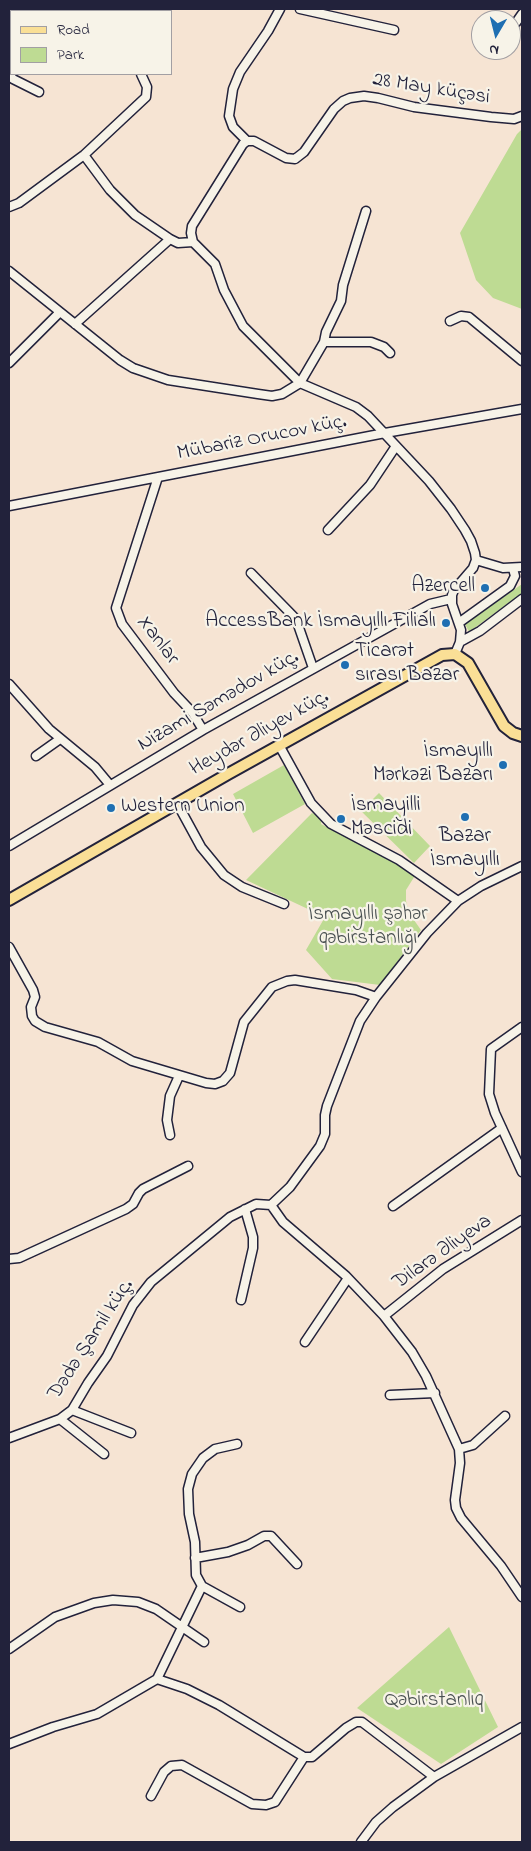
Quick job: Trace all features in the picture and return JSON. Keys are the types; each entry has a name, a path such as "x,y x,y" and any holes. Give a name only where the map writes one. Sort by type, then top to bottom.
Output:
{"main road":[{"path":"455,654 468,663 504,726 520,736"},
{"name":"Heydər Əliyev küç.","path":"9,900 278,745 442,655 455,654"}],"street":[{"name":"28 May küçəsi","path":"280,9 268,31 240,72 233,88 229,116 233,127 247,141 254,141 286,158 295,159 304,152 334,109 343,101 364,96 414,107 491,117 514,119 522,116"},
{"path":"300,9 394,30"},
{"path":"9,74 13,79 39,92"},
{"path":"9,208 19,203 84,155 146,98 147,87 141,75"},
{"path":"247,141 243,144 192,226 193,242 214,264 224,290 244,326 292,377 300,383 356,407 368,416 452,509 472,541 476,560 469,574 454,590 451,599 460,622 462,634 455,654"},
{"path":"84,155 125,206 170,240 178,243 193,242"},
{"path":"9,271 120,360 133,368 168,380 272,396 282,394 300,383 324,342 326,332 341,301 343,285 366,211"},
{"path":"75,324 170,240"},
{"path":"9,363 60,312"},
{"path":"450,321 461,316 469,317 522,361"},
{"path":"324,342 371,342 384,347 390,353"},
{"name":"Mübariz Orucov küç.","path":"9,506 385,434 522,410"},
{"path":"328,530 364,493 396,446"},
{"name":"Xanlar","path":"158,477 116,608 122,624 174,693 192,712 203,730"},
{"path":"476,560 503,568 513,569 522,567"},
{"path":"460,622 510,586 515,576 513,569"},
{"path":"251,573 296,619 313,668"},
{"name":"Nizami Səmədov küç.","path":"9,846 203,730 313,668 430,604 451,599"},
{"path":"460,642 475,634 522,599"},
{"path":"9,684 60,739 95,767 110,785"},
{"path":"36,756 60,739"},
{"path":"278,745 311,802 331,824 399,860 458,901"},
{"path":"177,803 200,847 224,875 242,887 284,904"},
{"path":"522,866 481,886 458,901 427,932 376,997 357,1028 327,1106 325,1134 320,1146 290,1188 271,1205 283,1222 348,1278 384,1316 412,1352 435,1393 459,1449 460,1463 456,1508 461,1518 501,1566 522,1597"},
{"path":"9,947 33,990 35,997 31,1007 34,1021 45,1027 98,1042 132,1061 206,1083 215,1084 223,1081 230,1073 244,1022 272,987 295,980 356,990 376,997"},
{"path":"522,1026 495,1045 489,1055 489,1094 522,1172"},
{"path":"170,1135 167,1120 170,1096 179,1076"},
{"path":"393,1206 502,1128"},
{"path":"9,1259 19,1258 126,1209 133,1204 138,1193 143,1189 188,1166"},
{"name":"Dədə Şamil küç.","path":"9,1438 60,1419 72,1410 107,1356 133,1305 151,1282 230,1217 256,1204 271,1205"},
{"path":"241,1300 253,1248 253,1237 245,1209"},
{"name":"Dilarə Əliyeva","path":"384,1316 442,1269 522,1220"},
{"path":"305,1342 348,1278"},
{"path":"390,1395 435,1393"},
{"path":"72,1410 131,1433"},
{"path":"459,1449 473,1445 505,1416"},
{"path":"60,1419 104,1454"},
{"path":"237,1444 215,1450 203,1458 192,1474 188,1489 189,1514 196,1542 196,1574 202,1586 240,1607"},
{"path":"195,1558 228,1552 248,1545 264,1536 271,1536 297,1564"},
{"path":"9,1744 53,1727 97,1714 157,1679 202,1586"},
{"path":"9,1649 55,1617 94,1603 113,1600 138,1602 156,1609 182,1625 204,1642"},
{"path":"157,1679 187,1689 219,1705 304,1757 312,1757 346,1728 356,1722 362,1722 434,1777"},
{"path":"361,1842 376,1822 434,1777 522,1727"},
{"path":"151,1796 164,1772 171,1766 182,1765 252,1804 266,1805 275,1802 304,1757"}],"green space":[{"path":"522,129 522,309 493,298 476,280 460,233 517,134"},
{"path":"522,584 522,593 469,632 465,624"},
{"path":"284,765 305,804 253,833 233,794"},
{"path":"379,793 430,846 414,863 361,811"},
{"name":"İsmayıllı şəhər qəbirstanlığı","path":"312,813 322,818 321,824 416,874 406,890 406,901 409,913 421,930 380,985 332,979 306,950 325,917 246,880"},
{"name":"Qəbirstanlıq","path":"449,1627 498,1727 441,1764 357,1708"}],"place":[{"name":"Azercell","path":"485,588"},
{"name":"AccessBank İsmayıllı Filialı","path":"446,623"},
{"name":"Ticarət sırası Bazar","path":"345,665"},
{"name":"İsmayıllı Mərkəzi Bazarı","path":"503,765"},
{"name":"Western Union","path":"111,808"},
{"name":"Bazar İsmayıllı","path":"465,817"},
{"name":"İsmayilli Məscidi","path":"341,819"}]}
